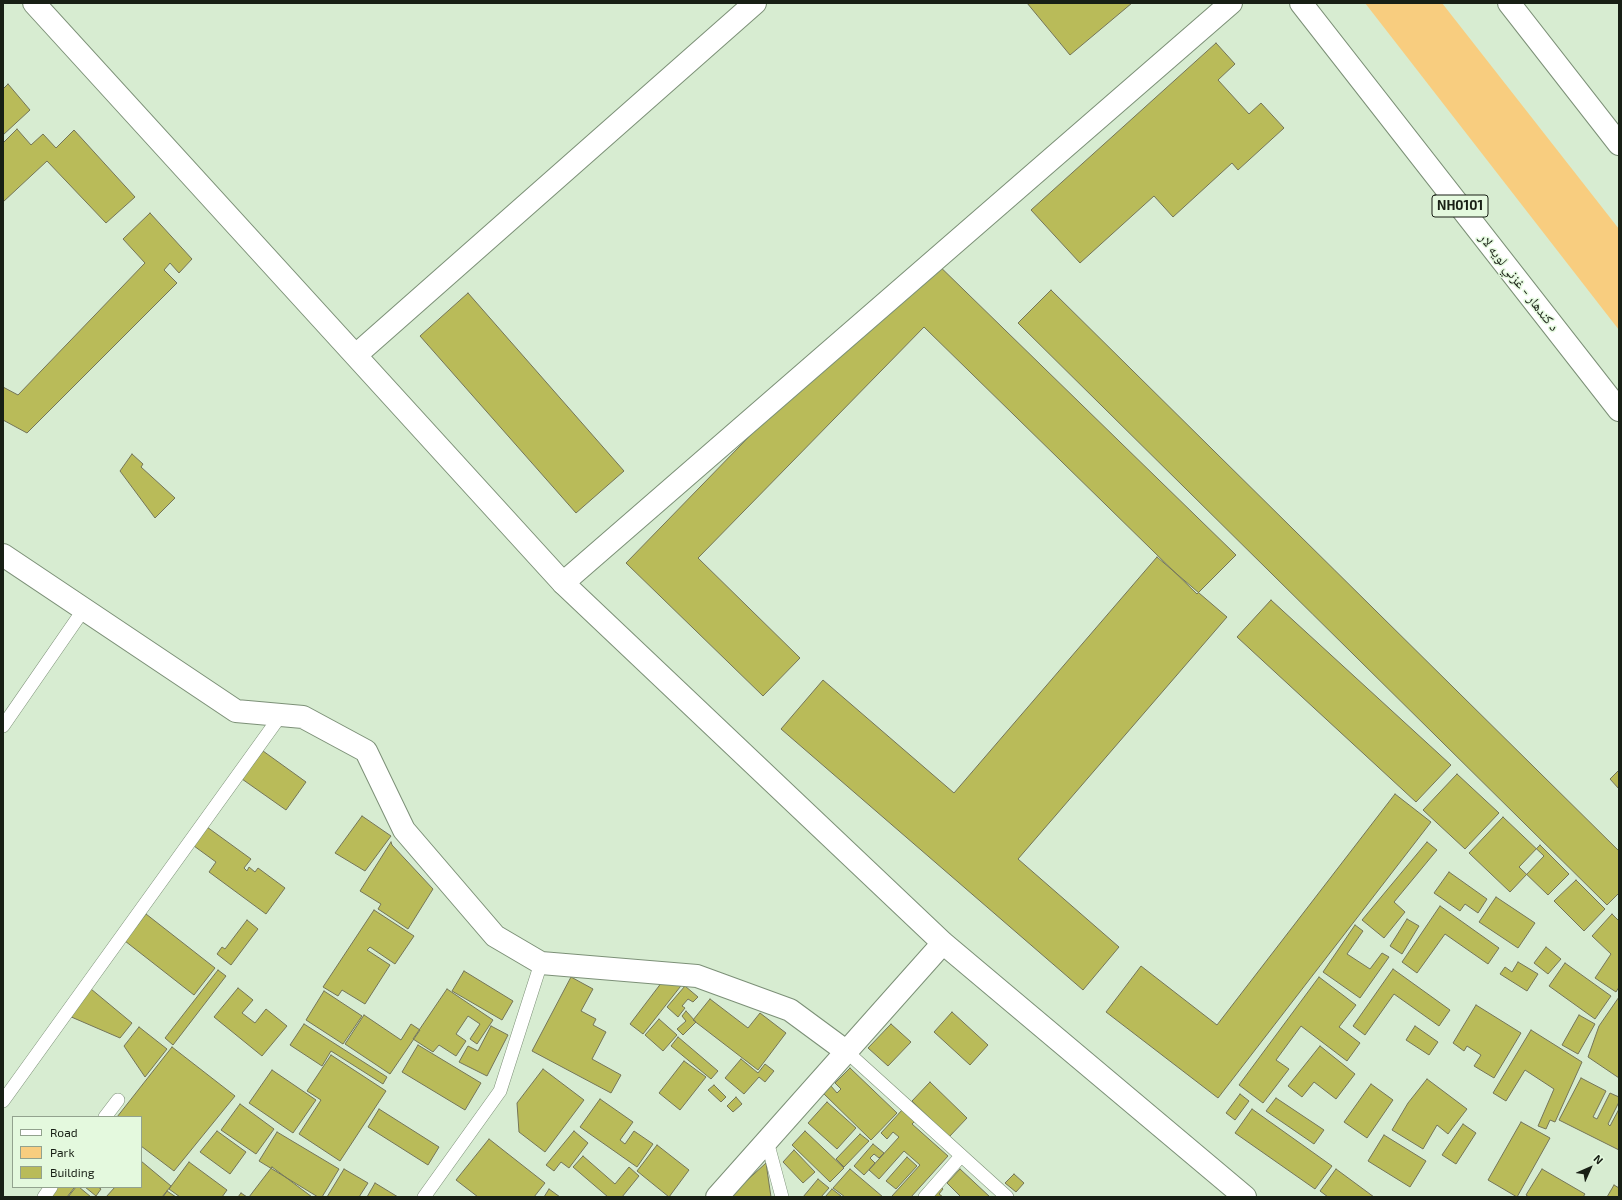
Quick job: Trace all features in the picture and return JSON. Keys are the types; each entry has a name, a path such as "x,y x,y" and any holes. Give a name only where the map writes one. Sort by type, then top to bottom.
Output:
{"main road":[{"path":"34,3 563,583 943,944 1245,1197"},
{"path":"356,355 755,3"},
{"path":"563,583 1231,3"},
{"name":"د کندهار - غزني لويه لار","path":"1301,3 1619,410"},
{"path":"1509,3 1619,144"},
{"path":"3,554 236,711 303,717 366,751 404,830 495,936 541,963 697,976 790,1010 847,1052"},
{"path":"717,1197 943,944"}],"lane":[{"path":"3,726 84,609"},
{"path":"3,1101 281,715"},
{"path":"424,1197 500,1091 541,963"},
{"path":"847,1052 1007,1197"},
{"path":"106,1116 118,1100"},
{"path":"767,1141 782,1197"},
{"path":"925,1197 961,1156"},
{"path":"44,1197 50,1188"}],"green space":[{"path":"1365,3 1442,3 1619,229 1619,330"}],"building":[{"path":"1027,3 1132,3 1070,55"},
{"path":"1216,43 1235,64 1218,80 1249,114 1261,103 1284,128 1238,170 1232,163 1173,217 1154,196 1080,263 1031,210"},
{"path":"8,84 30,110 3,135 3,89"},
{"path":"17,129 31,145 43,134 56,148 74,130 135,197 106,223 47,161 3,202 3,143"},
{"path":"150,213 192,259 179,273 170,263 164,270 177,283 27,433 3,420 3,387 18,395 145,263 123,239"},
{"path":"927,254 1236,555 1197,594 924,327 698,558 800,658 763,696 626,563"},
{"path":"1051,290 1619,851 1619,893 1607,905 1018,323"},
{"path":"468,293 624,471 576,513 420,336"},
{"path":"132,454 143,464 141,467 175,498 155,518 120,471"},
{"path":"1157,557 1227,617 1018,859 1119,947 1083,990 781,729 823,680 954,793"},
{"path":"1271,600 1451,765 1416,802 1237,637"},
{"path":"263,751 306,782 286,810 242,779"},
{"path":"1619,770 1619,789 1610,779"},
{"path":"1457,774 1499,813 1465,849 1423,810"},
{"path":"1395,794 1431,822 1218,1098 1106,1012 1141,966 1217,1025"},
{"path":"362,816 391,836 365,871 335,853"},
{"path":"1503,817 1544,856 1510,892 1469,853"},
{"path":"207,827 251,859 244,868 247,871 249,867 255,872 258,868 285,888 266,914 209,872 216,862 194,846"},
{"path":"391,842 392,845 433,889 408,929 378,909 381,904 360,891"},
{"path":"1427,842 1437,850 1394,902 1405,912 1384,938 1362,920"},
{"path":"1540,845 1569,874 1548,895 1519,867"},
{"path":"1449,872 1487,899 1478,913 1465,904 1460,911 1434,893"},
{"path":"1576,880 1605,909 1584,931 1554,901"},
{"path":"1496,897 1535,923 1518,948 1479,922"},
{"path":"1440,906 1499,948 1488,964 1445,934 1417,973 1402,962"},
{"path":"374,910 414,936 395,964 370,947 367,950 390,965 365,1004 342,990 338,996 323,987"},
{"path":"146,914 215,968 194,995 125,941"},
{"path":"1612,914 1619,921 1619,987 1616,992 1595,978 1611,954 1592,936"},
{"path":"1407,919 1419,926 1402,954 1390,946"},
{"path":"247,920 258,929 231,965 217,954 222,947 225,949"},
{"path":"1355,925 1363,931 1347,954 1370,969 1382,953 1389,957 1360,998 1323,972"},
{"path":"1546,947 1561,959 1548,974 1534,963"},
{"path":"1518,962 1538,974 1527,991 1500,974 1505,967 1512,972"},
{"path":"1565,963 1611,996 1595,1019 1549,986"},
{"path":"1393,969 1450,1010 1439,1026 1394,994 1365,1035 1353,1026"},
{"path":"218,970 226,976 173,1045 165,1038"},
{"path":"464,971 513,1001 502,1020 452,991"},
{"path":"571,977 593,989 581,1011 596,1019 593,1025 606,1032 592,1059 621,1075 611,1093 532,1051"},
{"path":"1319,977 1356,1005 1339,1027 1360,1043 1347,1061 1301,1026 1276,1060 1289,1069 1263,1103 1239,1085"},
{"path":"662,982 684,982 643,1034 630,1024"},
{"path":"685,986 698,997 693,1002 688,999 682,1006 685,1008 678,1017 667,1007"},
{"path":"238,988 253,1000 242,1013 255,1023 266,1009 287,1026 262,1056 214,1017"},
{"path":"91,989 132,1023 120,1038 69,1016"},
{"path":"447,989 493,1020 477,1044 470,1039 480,1024 468,1016 456,1034 466,1041 456,1056 439,1045 433,1052 413,1039"},
{"path":"324,991 362,1016 343,1044 306,1020"},
{"path":"1619,997 1619,1078 1588,1057 1599,1026"},
{"path":"710,999 748,1028 760,1013 786,1033 758,1070 693,1020"},
{"path":"1476,1005 1521,1033 1494,1078 1474,1066 1481,1055 1467,1046 1464,1051 1453,1043"},
{"path":"686,1011 696,1022 683,1035 677,1029 686,1021 682,1016"},
{"path":"952,1012 988,1045 970,1065 934,1032"},
{"path":"364,1015 401,1040 411,1024 420,1030 390,1074 345,1044"},
{"path":"1579,1015 1595,1024 1578,1054 1562,1045"},
{"path":"659,1019 677,1035 663,1051 645,1035"},
{"path":"304,1024 387,1077 383,1084 331,1051 322,1066 290,1045"},
{"path":"891,1024 911,1042 888,1066 868,1048"},
{"path":"491,1026 508,1035 487,1076 459,1062 468,1046 478,1051"},
{"path":"1415,1026 1438,1042 1429,1055 1406,1040"},
{"path":"139,1027 167,1049 145,1077 124,1046"},
{"path":"1531,1030 1582,1062 1555,1122 1550,1120 1546,1129 1538,1126 1554,1089 1525,1070 1506,1101 1493,1093"},
{"path":"678,1037 718,1071 711,1079 671,1046"},
{"path":"418,1045 481,1083 465,1110 402,1072"},
{"path":"1320,1046 1355,1074 1336,1099 1314,1082 1302,1097 1288,1086"},
{"path":"172,1047 235,1096 174,1171 142,1147 142,1116 118,1116"},
{"path":"331,1055 386,1091 340,1161 299,1134 321,1100 307,1091"},
{"path":"741,1059 758,1073 765,1064 774,1071 765,1082 759,1077 744,1094 725,1078"},
{"path":"684,1061 706,1077 680,1110 659,1093"},
{"path":"850,1068 897,1113 871,1140 823,1093 831,1086 837,1093 841,1089 835,1083"},
{"path":"543,1069 584,1100 545,1152 519,1132 517,1103"},
{"path":"272,1070 316,1100 293,1133 249,1103"},
{"path":"1581,1078 1606,1091 1593,1117 1597,1119 1610,1093 1619,1097 1619,1102 1608,1124 1610,1126 1619,1109 1619,1150 1559,1120"},
{"path":"1427,1079 1467,1109 1448,1134 1437,1125 1423,1149 1392,1130 1408,1103"},
{"path":"930,1082 967,1118 949,1137 912,1101"},
{"path":"1371,1084 1393,1100 1367,1138 1344,1122"},
{"path":"714,1085 726,1097 721,1102 708,1090"},
{"path":"1240,1094 1249,1101 1235,1120 1226,1113"},
{"path":"736,1097 742,1104 733,1112 727,1106"},
{"path":"1276,1098 1324,1130 1314,1144 1266,1111"},
{"path":"600,1099 633,1122 620,1140 625,1144 634,1131 653,1144 637,1167 580,1127"},
{"path":"827,1102 856,1128 837,1149 808,1123"},
{"path":"240,1104 274,1129 256,1154 221,1130"},
{"path":"379,1109 439,1147 428,1165 368,1127"},
{"path":"903,1109 915,1121 912,1124 948,1156 911,1197 893,1197 892,1196 920,1165 904,1151 879,1179 869,1170 899,1137 893,1132 887,1139 881,1133"},
{"path":"1252,1109 1332,1166 1315,1189 1235,1133"},
{"path":"1521,1122 1550,1138 1517,1197 1488,1180"},
{"path":"1463,1124 1476,1133 1456,1164 1442,1155"},
{"path":"217,1131 246,1152 230,1174 200,1152"},
{"path":"574,1131 588,1143 569,1168 561,1162 554,1171 546,1165"},
{"path":"805,1131 844,1168 830,1182 792,1145"},
{"path":"277,1132 339,1169 322,1197 318,1197 259,1161"},
{"path":"860,1134 869,1141 844,1167 836,1159"},
{"path":"1384,1135 1426,1161 1410,1187 1368,1161"},
{"path":"489,1139 545,1183 534,1197 478,1197 456,1180"},
{"path":"873,1144 884,1153 879,1158 874,1154 870,1158 875,1163 864,1175 854,1166"},
{"path":"657,1145 689,1170 669,1197 637,1171"},
{"path":"794,1150 815,1172 803,1183 783,1162"},
{"path":"583,1156 615,1184 629,1167 639,1176 622,1197 608,1197 573,1167"},
{"path":"907,1157 917,1166 896,1189 886,1181"},
{"path":"142,1162 171,1186 162,1197 106,1197 114,1188 142,1188"},
{"path":"189,1162 227,1190 222,1197 180,1197 169,1189"},
{"path":"766,1163 771,1197 729,1197"},
{"path":"272,1167 312,1197 249,1197"},
{"path":"344,1169 368,1183 359,1197 327,1197"},
{"path":"850,1169 883,1197 845,1197 833,1188"},
{"path":"960,1169 990,1197 961,1197 947,1183"},
{"path":"1336,1169 1374,1197 1328,1197 1320,1191"},
{"path":"1542,1169 1585,1194 1583,1197 1529,1197 1526,1195"},
{"path":"1014,1174 1024,1183 1016,1192 1005,1183"},
{"path":"818,1179 829,1188 821,1197 803,1197"},
{"path":"375,1183 398,1197 367,1197"},
{"path":"938,1185 943,1189 939,1194 943,1197 927,1197"},
{"path":"1614,1185 1619,1188 1619,1197 1607,1197"},
{"path":"56,1188 74,1188 67,1197 48,1197"},
{"path":"75,1188 80,1188 91,1197 68,1197"},
{"path":"86,1188 101,1189 96,1196"},
{"path":"549,1189 560,1197 544,1197"},
{"path":"832,1189 841,1196 825,1197"},
{"path":"167,1191 176,1197 163,1197"},
{"path":"241,1193 247,1197 238,1197"}]}
